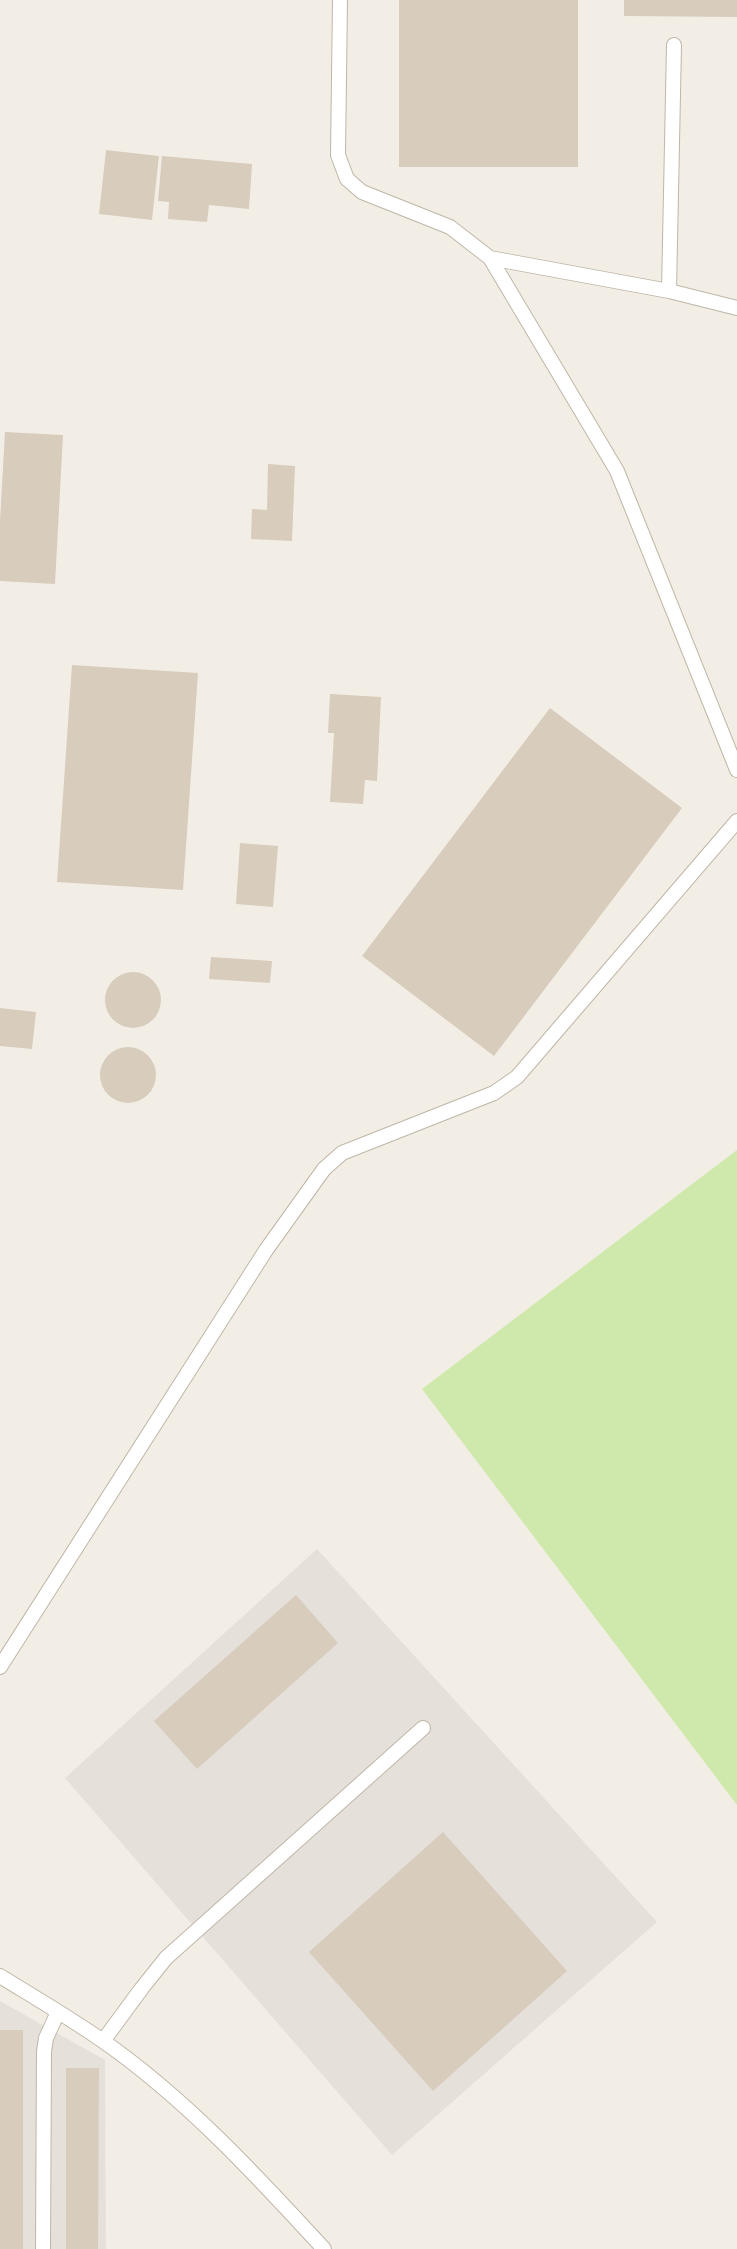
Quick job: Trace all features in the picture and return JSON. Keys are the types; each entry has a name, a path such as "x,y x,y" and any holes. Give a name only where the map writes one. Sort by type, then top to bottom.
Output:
{"lane":[{"path":"340,0 338,155 347,179 362,192 450,227 490,258 617,471 737,770"},
{"path":"669,292 674,45"},
{"path":"490,258 669,292 737,308"},
{"path":"0,1666 266,1250 324,1169 342,1153 494,1093 517,1077 737,821"},
{"path":"103,2041 166,1958 422,1728"},
{"path":"0,1976 103,2041 160,2087 250,2168 324,2249"},
{"path":"44,2249 44,2052 46,2038 58,2012"}],"shaded area":[{"path":"317,1549 657,1922 392,2155 65,1778"},
{"path":"0,2001 105,2060 106,2249 0,2249"}],"green space":[{"path":"737,1150 737,1805 422,1389"}],"building":[{"path":"399,0 578,0 578,167 399,167"},
{"path":"624,0 737,0 737,17 624,16"},
{"path":"106,150 159,156 152,220 99,214"},
{"path":"162,156 252,164 249,209 209,205 207,222 168,219 169,202 158,201"},
{"path":"5,432 63,435 55,584 0,581 0,521"},
{"path":"268,464 295,466 292,541 251,539 252,509 267,510"},
{"path":"72,665 198,673 183,890 57,882"},
{"path":"330,694 381,697 377,781 365,780 363,804 330,802 334,733 328,733"},
{"path":"550,708 682,808 494,1056 362,956"},
{"path":"240,843 278,846 273,907 236,904"},
{"path":"211,957 272,961 270,983 209,979"},
{"path":"127,972 139,972 149,976 157,984 161,1000 157,1016 149,1024 139,1028 127,1028 117,1024 109,1016 105,1006 105,994 109,984 117,976"},
{"path":"0,1008 36,1012 32,1049 0,1046"},
{"path":"122,1047 134,1047 144,1051 152,1059 156,1075 152,1091 144,1099 134,1103 122,1103 112,1099 104,1091 100,1081 100,1069 104,1059 112,1051"},
{"path":"296,1595 338,1643 197,1769 154,1721"},
{"path":"443,1832 567,1971 433,2091 309,1952"},
{"path":"0,2030 23,2030 23,2249 0,2249"},
{"path":"66,2068 99,2068 98,2249 66,2249"}]}
